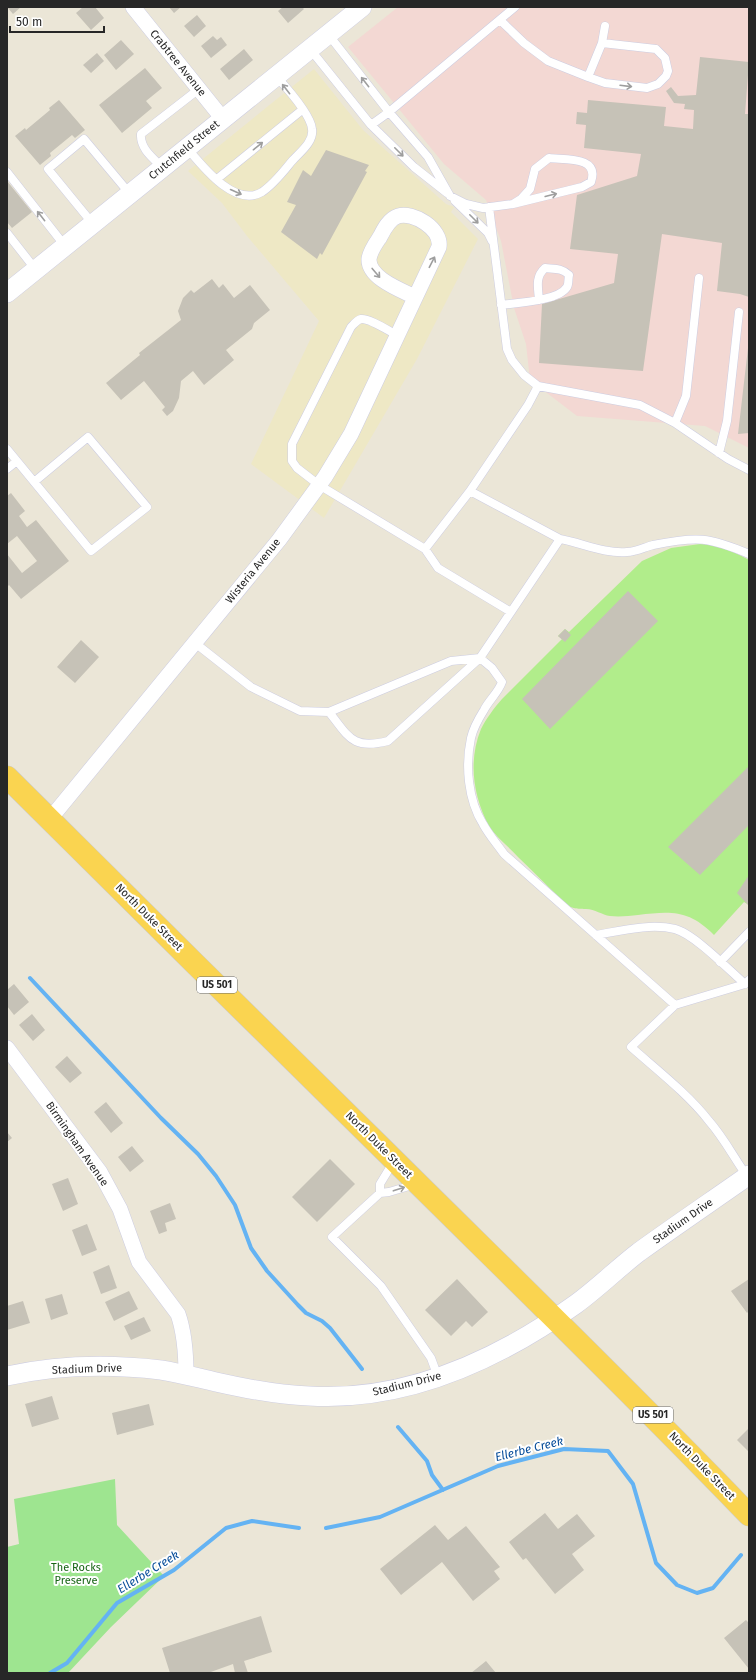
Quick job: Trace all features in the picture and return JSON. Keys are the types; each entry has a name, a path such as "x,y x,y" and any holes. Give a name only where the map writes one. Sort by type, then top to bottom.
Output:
{"highway":[{"name":"North Duke Street","path":"7,777 665,1427 749,1515"}],"street":[{"name":"Crabtree Avenue","path":"133,7 223,119"},
{"name":"Crutchfield Street","path":"9,289 36,270 362,7"},
{"name":"Wisteria Avenue","path":"50,819 279,540 319,485 351,434 437,252 439,239 435,231 421,221 405,216 397,216 386,226 372,250 369,261 378,277 415,296"},
{"name":"Birmingham Avenue","path":"7,1048 100,1172 120,1209 139,1262 178,1314 182,1324 186,1375"},
{"name":"Stadium Drive","path":"7,1376 87,1366 135,1368 186,1375 273,1393 315,1397 379,1392 424,1382 494,1354 531,1334 578,1302 639,1253 748,1175"}],"lane":[{"path":"371,125 389,112 515,7"},
{"path":"500,20 524,43 548,61 588,78 605,83 647,88 658,84 666,76 668,71 665,58 656,49 602,43"},
{"path":"588,78 602,43 605,26"},
{"path":"328,34 389,112 428,157 450,196 466,204 483,208 513,204 582,187 590,182 593,176 590,166 584,161 549,158 535,169 530,189 521,199 513,204"},
{"path":"310,49 371,125 414,167 450,196 488,233 494,246"},
{"path":"187,148 216,179 236,193 249,196 262,192 310,141 312,130 310,121 276,76"},
{"path":"163,168 144,148 141,142 141,134 199,89"},
{"path":"216,179 302,110"},
{"path":"93,224 48,169 84,139 130,194"},
{"path":"7,172 65,246"},
{"path":"489,207 507,349 512,360 524,375 538,386 640,405 675,423 719,453 749,470"},
{"path":"7,233 36,270"},
{"path":"501,305 539,300 556,296 563,292 568,286 569,275 564,270 560,269 545,268 540,272 537,279 539,300"},
{"path":"675,423 686,396 699,278"},
{"path":"719,453 727,421 739,312"},
{"path":"397,335 370,321 363,319 356,321 351,327 292,444 292,460 297,468 319,485 425,549 438,568 511,612"},
{"path":"425,549 470,492 528,405 538,386"},
{"path":"7,449 90,551 147,507 88,437 34,482"},
{"path":"7,469 17,461"},
{"path":"470,492 560,539 614,552 629,552 680,539 702,538 723,543 749,554"},
{"path":"329,712 351,740 370,745 388,741 480,658 560,539"},
{"path":"195,643 251,687 300,711 329,712 451,662 480,658 492,668 502,682 499,691 484,708 472,737 468,760 472,802 482,824 504,854 675,1005"},
{"path":"596,935 639,928 660,927 675,929 690,936 720,962 747,982"},
{"path":"720,962 749,932"},
{"path":"747,982 675,1005 631,1047 665,1076 708,1119 722,1136 748,1175"},
{"path":"380,1192 380,1184 395,1161"},
{"path":"417,1183 389,1192 380,1192 332,1237 381,1286 427,1352 438,1377"}],"shaded area":[{"path":"398,7 749,7 749,448 705,426 577,416 530,380 526,344 514,308 501,241 486,200 444,164 348,47"},
{"path":"314,69 363,130 446,204 454,207 451,212 478,239 417,359 324,518 251,464 319,321 247,236 222,203 188,171"}],"green space":[{"path":"700,544 726,549 749,560 749,905 744,902 714,935 696,921 679,914 661,913 613,916 589,909 568,906 499,838 489,826 479,803 474,778 477,741 481,729 488,717 502,699 562,639 558,636 565,629 569,632 642,561 671,548"},
{"name":"The Rocks Preserve","path":"115,1479 117,1525 164,1576 111,1627 68,1673 7,1673 7,1547 19,1544 14,1499"}],"building":[{"path":"7,7 21,7 13,14"},
{"path":"83,7 95,7 104,18 91,30 76,13"},
{"path":"169,7 181,7 174,13"},
{"path":"283,7 302,7 304,9 288,23 278,11"},
{"path":"197,15 206,26 194,37 184,26"},
{"path":"213,36 217,40 221,37 227,45 211,58 201,46"},
{"path":"121,40 134,54 116,70 104,55"},
{"path":"244,49 253,60 229,80 220,69"},
{"path":"97,53 104,61 91,73 83,65"},
{"path":"700,57 749,62 745,114 749,114 749,297 740,294 717,291 722,243 662,234 643,371 539,363 542,304 614,283 618,254 570,249 577,195 637,176 641,154 584,148 586,125 576,124 577,112 587,113 588,100 666,107 664,126 693,129 694,110 684,109 685,104 674,103 666,91 671,87 678,96 696,95"},
{"path":"145,68 162,88 146,101 152,108 122,133 99,105"},
{"path":"59,100 85,130 75,138 72,135 50,153 51,156 40,165 15,136 25,128 26,130 50,110 49,108"},
{"path":"326,150 369,165 365,171 367,172 322,255 320,253 317,259 281,232 296,205 287,202 303,170 311,176"},
{"path":"7,181 32,212 12,228 7,222"},
{"path":"212,279 219,288 223,284 234,298 250,285 270,310 254,323 252,329 226,350 234,360 204,385 193,371 181,381 179,398 173,411 167,416 162,410 165,407 144,381 121,400 106,383 140,355 139,353 181,320 178,311 183,298 191,290 194,293"},
{"path":"748,348 749,433 738,434"},
{"path":"11,493 25,511 19,516 27,527 36,520 69,561 21,599 9,585 7,587 7,554 22,573 37,561 17,536 7,544 7,496"},
{"path":"628,591 658,621 550,729 522,699"},
{"path":"565,629 571,635 565,642 558,636"},
{"path":"81,640 99,657 75,683 57,667"},
{"path":"749,766 749,825 700,875 668,847"},
{"path":"749,875 749,905 748,905 737,893"},
{"path":"14,984 29,1002 14,1015 7,1006 7,990"},
{"path":"32,1014 45,1030 33,1041 19,1025"},
{"path":"67,1056 82,1073 70,1083 55,1067"},
{"path":"106,1102 123,1123 111,1133 94,1112"},
{"path":"7,1132 12,1138 7,1142"},
{"path":"132,1146 144,1161 130,1172 118,1157"},
{"path":"330,1159 355,1184 317,1222 292,1197"},
{"path":"68,1178 78,1204 63,1211 52,1184"},
{"path":"170,1203 176,1219 165,1223 167,1231 159,1234 150,1211"},
{"path":"87,1224 97,1250 82,1256 72,1230"},
{"path":"109,1265 117,1288 101,1294 93,1272"},
{"path":"457,1279 488,1312 472,1327 466,1321 451,1336 425,1310"},
{"path":"749,1279 749,1311 747,1313 731,1291"},
{"path":"129,1291 138,1309 114,1321 105,1302"},
{"path":"62,1294 68,1314 51,1320 45,1299"},
{"path":"23,1301 30,1323 7,1330 7,1306"},
{"path":"144,1317 151,1331 131,1340 124,1326"},
{"path":"52,1396 59,1419 32,1427 25,1404"},
{"path":"149,1404 154,1425 117,1435 112,1413"},
{"path":"749,1428 749,1452 737,1440"},
{"path":"545,1513 558,1529 577,1514 595,1536 572,1554 584,1570 555,1594 526,1558 523,1560 509,1542"},
{"path":"435,1525 448,1540 466,1526 500,1567 494,1571 500,1579 473,1601 442,1562 401,1595 380,1569"},
{"path":"261,1616 272,1652 244,1661 248,1673 235,1673 233,1664 208,1673 170,1673 162,1648"},
{"path":"746,1620 749,1623 749,1669 724,1638"},
{"path":"486,1661 496,1673 471,1673"}],"waterway":[{"path":"30,978 161,1118 198,1154 216,1176 235,1205 251,1248 267,1271 306,1313 322,1321 330,1328 362,1369"},
{"path":"398,1427 427,1461 432,1475 443,1490"},
{"name":"Ellerbe Creek","path":"326,1528 380,1517 498,1466 564,1449 608,1451 633,1484 656,1563 677,1585 697,1593 713,1588 741,1555"},
{"name":"Ellerbe Creek","path":"50,1673 67,1663 117,1603 174,1570 226,1528 252,1521 299,1528"}]}
